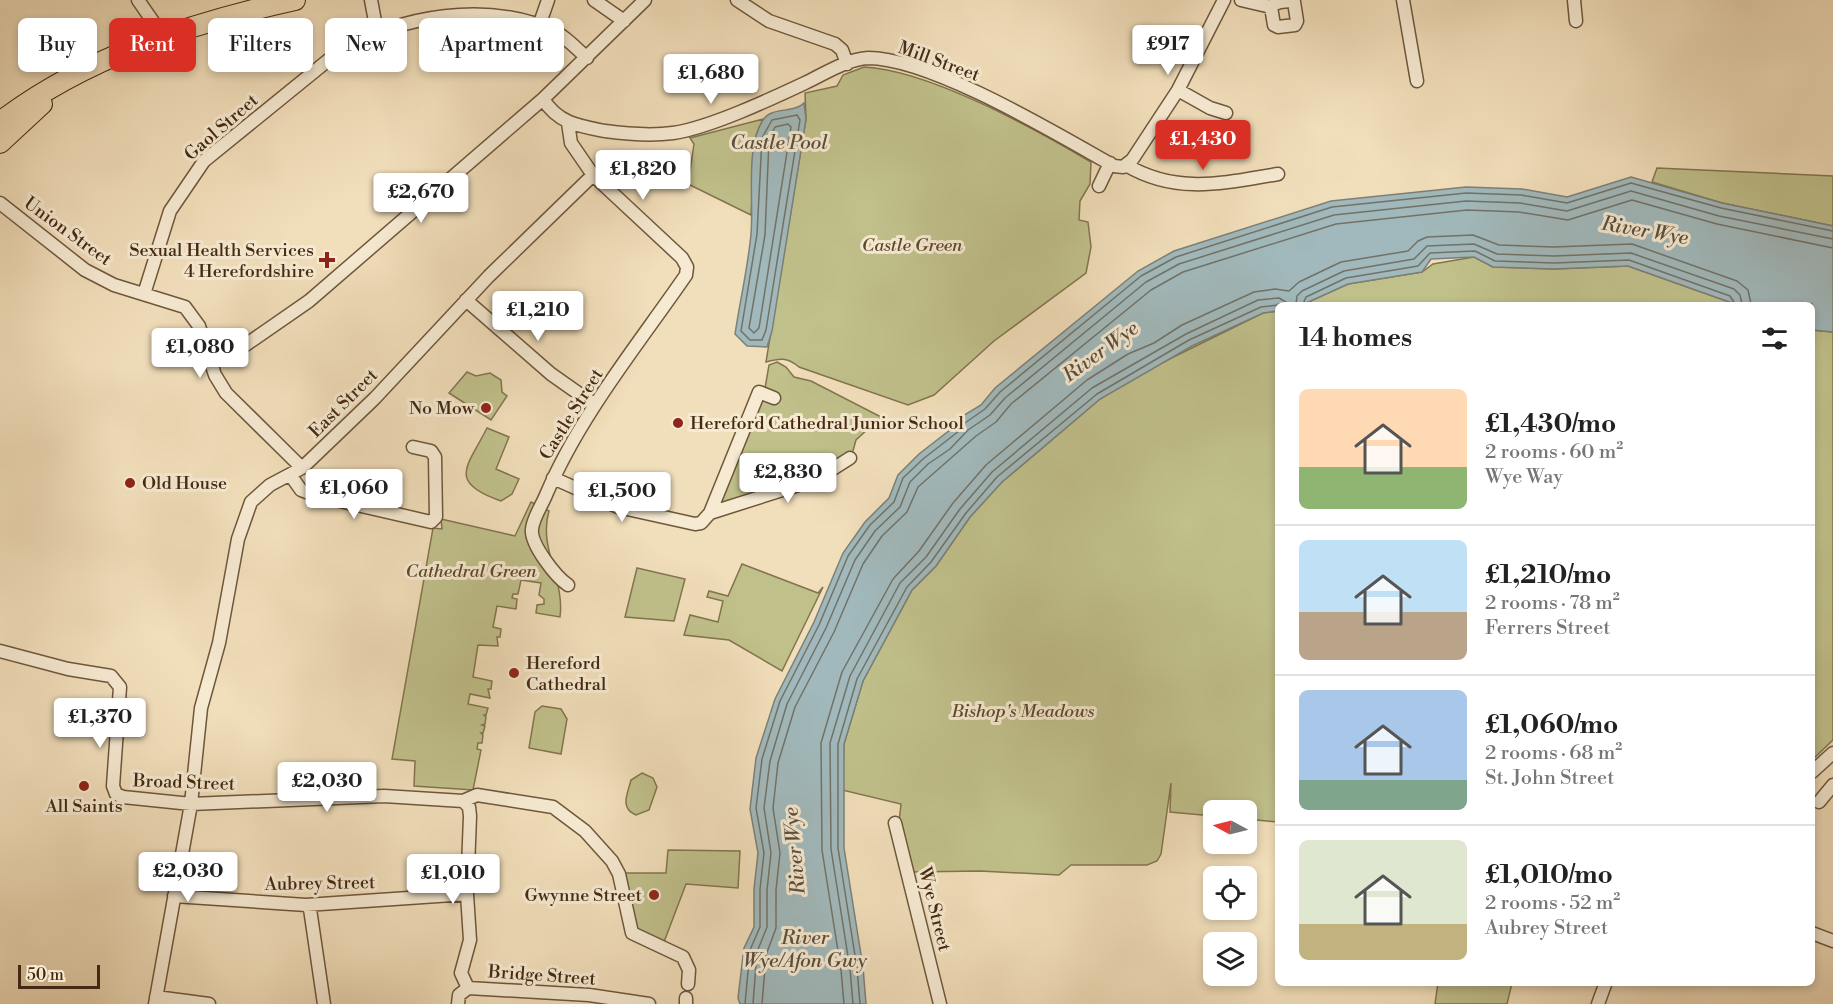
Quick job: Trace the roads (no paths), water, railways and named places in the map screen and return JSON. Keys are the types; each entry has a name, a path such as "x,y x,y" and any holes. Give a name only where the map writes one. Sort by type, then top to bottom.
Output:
{"highway":[{"path":"196,26 270,3 295,0"},
{"path":"0,122 21,106 109,57"},
{"path":"0,143 74,77"}],"street":[{"path":"138,0 150,18"},
{"path":"371,0 375,18"},
{"path":"542,18 548,0"},
{"path":"594,0 624,21"},
{"path":"206,349 216,354 234,353 309,301 543,99 645,0"},
{"path":"737,0 769,21 835,44 842,50 847,64"},
{"path":"755,0 756,13"},
{"path":"1099,186 1110,163 1118,167 1126,165 1178,90 1224,0"},
{"path":"1241,0 1271,7"},
{"path":"1403,0 1417,81"},
{"path":"1574,0 1576,21"},
{"name":"Gaol Street","path":"423,18 437,14 480,10 517,18"},
{"name":"Gaol Street","path":"564,37 587,58"},
{"name":"Mill Street","path":"568,123 623,133 676,133 778,96 847,64 866,58 878,59 941,77 995,102 1110,163"},
{"name":"Gaol Street","path":"144,294 170,211 204,161 325,63"},
{"path":"1178,90 1210,108 1226,113"},
{"path":"543,99 549,110 568,123 571,143 593,175"},
{"path":"1126,165 1146,177 1186,185 1207,186 1278,174"},
{"name":"Castle Street","path":"568,585 535,546 532,529 536,518 553,478 595,405 686,275 687,267 682,258 593,175"},
{"name":"East Street","path":"156,1000 190,804 201,708 219,643 244,517 257,495 270,485 291,476 302,468 375,398 466,300 593,175"},
{"name":"Union Street","path":"0,203 85,270 114,285 185,307 199,326 206,349"},
{"path":"466,300 551,374 595,405"},
{"path":"206,349 215,375 226,393 302,468"},
{"path":"553,478 618,507 689,524 701,523 710,513 723,475 759,392 774,398"},
{"path":"291,476 301,490 314,495 431,522 434,520 435,457 425,448 413,447"},
{"path":"710,513 817,479 850,458"},
{"name":"Broad Street","path":"0,651 68,669 111,676 117,680 120,687 113,786 119,796 190,804 384,796 463,801 477,795 554,807 585,831 612,861 619,874 632,933 683,957 689,970 688,984"},
{"path":"1815,769 1833,753"},
{"path":"1816,803 1833,785"},
{"path":"1816,803 1833,800"},
{"path":"458,1004 459,995 468,988 461,973 462,963 469,950 467,894 470,816 469,807 463,801"},
{"name":"Wye Street","path":"895,823 940,1004"},
{"name":"Aubrey Street","path":"174,896 306,905 467,894"},
{"path":"306,905 310,909 324,1004"},
{"path":"1815,934 1833,941"},
{"path":"1598,1004 1605,986"},
{"name":"Bridge Street","path":"468,988 590,995 649,1004"},
{"path":"156,1000 209,1004"}],"water":[{"name":"Castle Pool","path":"804,103 806,119 772,331 767,347 747,346 735,334 751,234 751,175 757,131 763,120 772,113"},
{"path":"1631,177 1722,203 1833,226 1833,332 1815,330 1815,302 1729,302 1628,266 1554,269 1493,267 1474,257 1431,259 1422,272 1348,284 1308,302 1275,302 1275,311 1263,313 1192,346 1100,399 1002,482 970,517 936,566 912,590 863,681 844,744 844,848 863,967 866,1004 740,1004 738,998 744,948 754,927 754,889 758,853 750,809 756,758 775,699 814,622 843,553 865,522 889,498 898,475 919,454 955,426 953,422 981,405 995,388 1138,271 1174,251 1331,201 1466,187 1522,189 1567,197"}],"place":[{"name":"Sexual Health Services 4 Herefordshire","path":"327,260"},
{"name":"No Mow","path":"486,408"},
{"name":"Hereford Cathedral Junior School","path":"678,423"},
{"name":"Old House","path":"130,483"},
{"name":"Hereford Cathedral","path":"514,673"},
{"name":"All Saints","path":"84,786"},
{"name":"Gwynne Street","path":"654,895"}],"water label":[{"name":"River Wye","path":"1645,230"},
{"name":"River Wye","path":"1100,351"},
{"name":"River Wye","path":"794,851"},
{"name":"River Wye/Afon Gwy","path":"805,948"}],"park label":[{"name":"Castle Green","path":"912,245"},
{"name":"Cathedral Green","path":"471,571"},
{"name":"Bishop's Meadows","path":"1023,711"}]}
